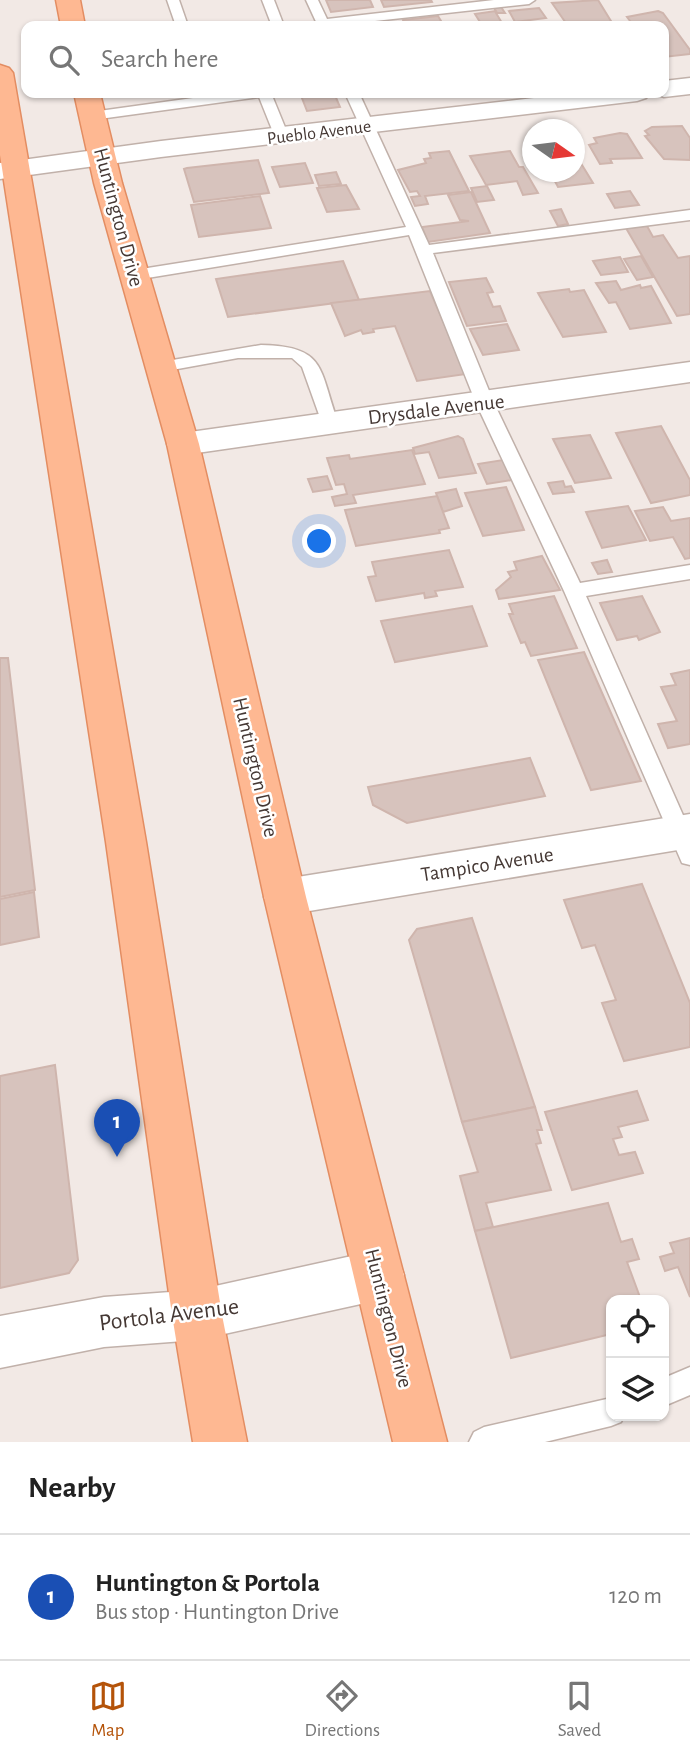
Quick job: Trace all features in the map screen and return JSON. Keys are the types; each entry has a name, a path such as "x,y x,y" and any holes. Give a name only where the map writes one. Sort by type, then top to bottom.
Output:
{"main road":[{"path":"68,0 72,21"},
{"path":"0,73 9,171 126,842 197,1315 220,1442"},
{"name":"Huntington Drive","path":"90,104 102,160 183,444 285,897 420,1442"}],"street":[{"path":"669,88 690,86"},
{"name":"Pueblo Avenue","path":"9,171 102,160 185,145 282,137 597,98"},
{"name":"Drysdale Avenue","path":"183,444 690,372"},
{"name":"Tampico Avenue","path":"285,897 687,840"},
{"name":"Portola Avenue","path":"0,1342 104,1322 197,1315 379,1276"}],"lane":[{"path":"173,0 180,21"},
{"path":"268,0 276,21"},
{"path":"312,0 322,21"},
{"path":"357,21 529,0"},
{"path":"90,104 182,98"},
{"path":"266,98 282,137"},
{"path":"354,98 424,250 485,403 687,840"},
{"path":"424,250 690,215"},
{"path":"135,275 226,258 414,230"},
{"path":"161,366 275,348 295,352 307,360 329,422"},
{"path":"573,591 690,572"},
{"path":"669,1390 690,1381"},
{"path":"484,1442 606,1413"}],"building":[{"path":"326,0 370,0 373,7 331,12"},
{"path":"381,0 431,0 432,2 384,7"},
{"path":"598,0 611,21 565,21 552,3"},
{"path":"501,7 505,13 496,13 501,21 479,21 475,14 496,11 494,8"},
{"path":"539,8 546,18 514,21 509,11"},
{"path":"658,11 669,21 630,21 627,17"},
{"path":"438,16 441,21 404,21"},
{"path":"669,21 690,50 690,54 669,56"},
{"path":"302,98 336,98 340,107 307,111"},
{"path":"682,126 690,138 690,160 664,159 645,136 649,135 645,131 652,127"},
{"path":"627,134 642,158 610,159 612,163 600,164 589,145 597,143 594,138"},
{"path":"449,151 469,191 425,196 428,204 415,206 411,197 420,196 417,191 410,192 398,170 426,163 424,159 431,158 429,153"},
{"path":"510,151 519,167 522,167 522,182 532,182 538,193 523,195 517,181 486,185 470,156"},
{"path":"258,160 269,193 194,202 184,169"},
{"path":"305,163 313,183 280,187 272,167"},
{"path":"585,170 593,183 558,187 555,182 585,182"},
{"path":"336,172 341,184 319,186 315,175"},
{"path":"346,185 359,209 327,212 317,188"},
{"path":"487,186 494,200 477,202 471,188"},
{"path":"630,191 639,205 615,208 607,194"},
{"path":"471,192 490,233 428,242 422,227 469,221 460,220 448,195"},
{"path":"260,196 271,228 199,237 191,205"},
{"path":"561,209 568,224 558,226 550,211"},
{"path":"647,226 653,237 663,235 678,258 690,256 690,314 677,316 626,228"},
{"path":"641,256 653,277 637,280 624,259"},
{"path":"620,257 628,272 601,275 593,261"},
{"path":"343,261 359,300 228,317 216,279"},
{"path":"486,278 493,292 487,293 493,307 500,306 506,321 467,326 449,282"},
{"path":"616,281 621,290 640,285 641,288 651,286 671,323 630,329 616,302 609,303 596,283"},
{"path":"569,289 570,292 584,290 606,332 563,337 538,293"},
{"path":"430,291 466,374 417,381 395,326 373,329 374,332 363,334 361,330 345,336 331,303"},
{"path":"507,324 519,350 483,355 470,329"},
{"path":"661,426 690,480 690,495 651,503 616,433"},
{"path":"590,435 611,478 575,483 553,439"},
{"path":"458,436 463,439 476,473 439,478 429,452 415,454 413,448"},
{"path":"412,450 425,484 353,495 356,503 335,506 332,497 347,494 344,484 336,485 327,458 349,455 350,459"},
{"path":"503,460 512,480 487,484 478,464"},
{"path":"327,476 332,489 313,492 308,479"},
{"path":"563,481 565,487 571,486 574,492 553,494 548,483"},
{"path":"506,487 524,530 483,536 465,493"},
{"path":"456,489 462,506 443,512 436,493"},
{"path":"437,496 449,528 439,530 440,533 356,546 345,510"},
{"path":"628,506 646,540 602,548 586,512"},
{"path":"663,507 671,521 690,518 690,558 685,559 673,537 650,541 635,511"},
{"path":"449,550 463,587 435,591 437,596 425,598 424,593 376,601 368,577 376,576 372,562"},
{"path":"542,556 560,590 499,599 496,590 511,577 508,572 517,570 514,562"},
{"path":"607,560 612,572 598,574 592,563"},
{"path":"554,596 577,648 531,656 525,642 521,643 509,614 513,614 509,604"},
{"path":"642,596 660,632 639,640 637,636 617,640 600,603"},
{"path":"472,606 487,646 395,662 381,621"},
{"path":"584,652 641,781 591,790 538,660"},
{"path":"0,658 8,658 35,890 0,897"},
{"path":"690,670 690,744 668,748 658,724 677,721 661,687 676,685 671,674"},
{"path":"530,758 545,796 407,823 373,805 368,787"},
{"path":"642,884 690,1003 690,1047 624,1061 602,1003 616,1000 595,945 582,948 564,900"},
{"path":"34,892 39,937 0,945 0,899"},
{"path":"472,918 535,1107 462,1122 409,940 417,929"},
{"path":"55,1065 78,1260 69,1273 0,1288 0,1076"},
{"path":"637,1091 648,1120 618,1127 622,1137 613,1139 619,1155 635,1152 643,1173 572,1190 545,1112"},
{"path":"535,1107 542,1130 537,1130 541,1143 536,1144 551,1190 486,1203 493,1227 475,1231 460,1176 478,1172 462,1122"},
{"path":"608,1203 621,1242 632,1239 639,1259 627,1262 639,1295 606,1295 606,1335 511,1358 475,1231"},
{"path":"690,1238 690,1297 678,1267 665,1271 660,1257 674,1253 670,1243"}],"place":[{"name":"Huntington & Portola","path":"117,1157"}]}
